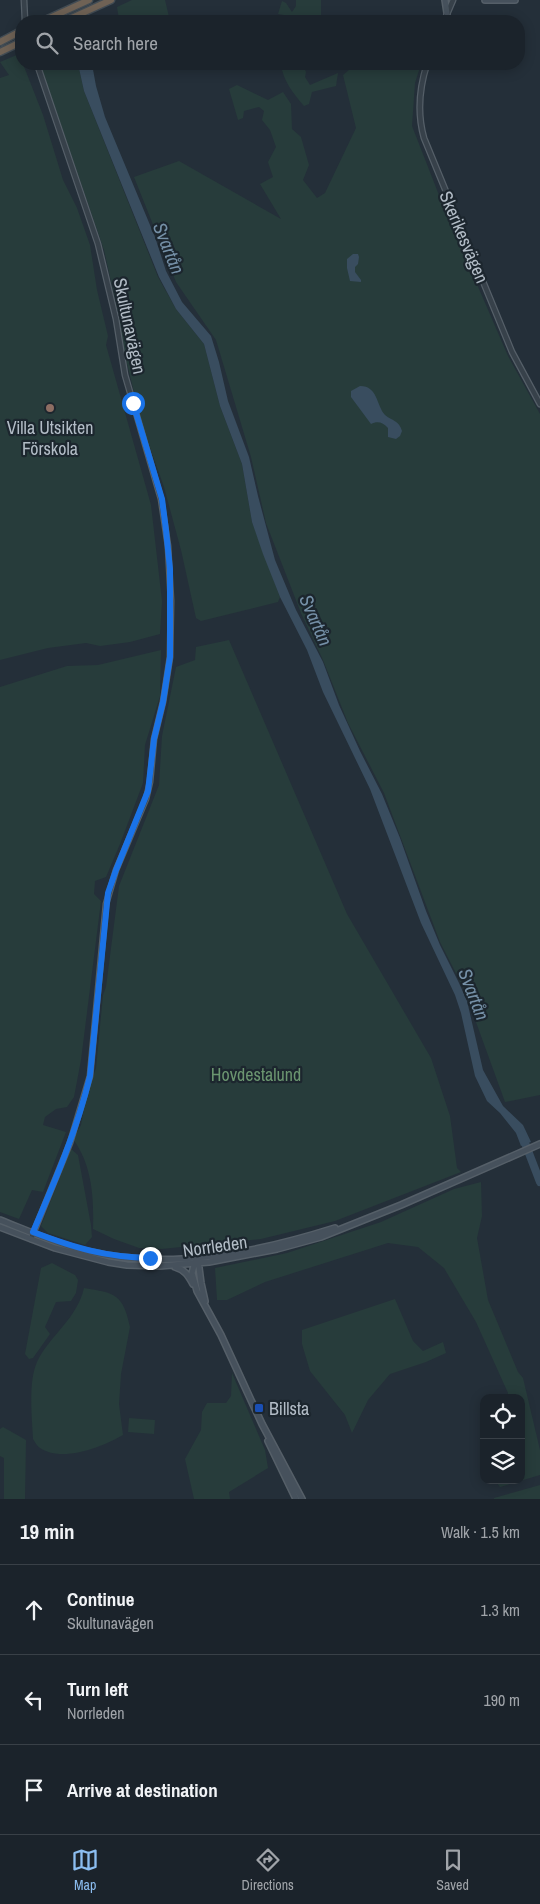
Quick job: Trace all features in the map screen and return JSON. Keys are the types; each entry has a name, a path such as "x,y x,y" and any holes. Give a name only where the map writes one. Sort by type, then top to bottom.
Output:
{"highway":[{"path":"56,15 89,0"},
{"path":"78,15 111,0"},
{"path":"0,42 15,34"},
{"path":"0,52 15,45"}],"main road":[{"path":"445,0 448,14"},
{"path":"485,0 516,0"},
{"name":"Norrleden","path":"0,1220 85,1251 111,1255 205,1262 239,1257 321,1237 540,1144"},
{"name":"Norrleden","path":"0,1227 62,1251 108,1262 127,1265 170,1266 270,1246 373,1216"},
{"path":"197,1261 207,1308"},
{"path":"197,1261 192,1273 197,1291"},
{"path":"200,1271 205,1262"},
{"path":"170,1266 182,1269 186,1273 207,1308 262,1424 302,1499"},
{"path":"262,1424 271,1448 296,1499"}],"street":[{"path":"24,0 25,15"},
{"path":"448,14 453,0"},
{"name":"Skultunavägen","path":"31,1239 73,1134 90,1076 106,904 116,870 146,799 150,782 154,739 163,702 170,657 171,601 168,546 162,499 125,375 116,319 98,244 39,70"},
{"name":"Skerikesvägen","path":"425,70 420,86 421,127 424,138 512,352 540,404"}],"green space":[{"path":"132,0 165,0 169,15 118,15 117,7"},
{"path":"296,0 321,0 321,15 278,14 282,1 286,3 292,12 296,6"},
{"path":"15,56 15,70 25,70 43,115 63,180 77,208 90,245 97,290 108,336 106,345 151,505 162,601 160,634 130,642 100,646 86,643 48,648 0,660 0,78 9,75 0,62"},
{"path":"42,70 79,70 84,91 158,277 176,309 204,344 220,406 242,464 252,522 280,597 278,602 201,621 196,618 181,550 164,487 143,428 124,352 119,317 104,250"},
{"path":"282,70 305,70 305,77 310,85 338,73 336,86 312,92 309,104 304,106 286,81"},
{"path":"349,70 419,70 415,83 412,126 444,208 508,356 540,414 540,1095 505,1102 464,989 440,942 384,793 348,723 323,660 301,613 266,523 251,457 216,340 176,282 134,177 179,161 281,219 260,184 273,177 268,162 276,147 270,130 262,120 264,111 259,107 244,111 243,118 238,120 229,89 237,85 268,100 283,92 291,104 292,129 301,137 309,165 303,180 317,198 325,193 356,128 343,75"},
{"name":"Hovdestalund","path":"229,640 347,914 431,1058 450,1116 457,1168 461,1172 335,1221 261,1239 161,1249 139,1248 93,1229 92,1193 88,1170 73,1139 81,1125 86,1097 96,1068 103,995 106,987 119,886 159,785 162,736 176,667 195,660 196,647"},
{"path":"161,650 160,696 145,745 143,783 106,877 95,881 94,894 101,901 81,1060 74,1097 67,1107 56,1109 45,1117 43,1125 66,1132 43,1192 32,1190 19,1219 0,1212 0,687 67,666 98,665"},
{"path":"71,1149 78,1155 91,1225 92,1237 85,1245 48,1233 41,1226"},
{"path":"481,1182 482,1216 477,1238 488,1300 518,1372 523,1378 540,1450 540,1475 525,1480 525,1394 508,1394 476,1322 444,1268 418,1247 388,1243 265,1282 227,1300 217,1300 215,1268 287,1253 381,1222 454,1189"},
{"path":"52,1263 75,1275 78,1280 76,1293 71,1301 56,1302 45,1327 50,1334 33,1358 29,1359 25,1354 41,1268"},
{"path":"84,1288 110,1294 121,1301 130,1327 121,1374 119,1404 123,1435 82,1452 60,1454 49,1452 39,1447 33,1439 32,1380 42,1352 76,1309"},
{"path":"395,1299 413,1341 423,1351 443,1342 446,1353 390,1374 368,1400 352,1433 345,1415 310,1371 302,1344 302,1330"},
{"path":"232,1373 265,1450 268,1468 229,1492 230,1499 194,1499 185,1459 201,1430 202,1412 207,1403 226,1403 231,1396"},
{"path":"129,1418 155,1420 154,1434 128,1432"},
{"path":"3,1427 26,1440 25,1499 4,1499 4,1458 0,1456 0,1429"},
{"path":"498,1484 510,1484 500,1487"},
{"path":"540,1485 540,1499 494,1499 494,1498"}],"water":[{"path":"79,70 93,70 105,117 155,237 166,271 182,302 211,336 228,401 249,457 275,560 296,610 323,662 339,705 360,751 382,794 426,911 467,1001 483,1070 503,1106 523,1125 531,1142 521,1146 516,1133 500,1113 487,1101 475,1076 461,1013 455,995 421,923 370,789 323,692 307,650 280,597 263,554 252,522 242,464 220,406 204,344 176,309 159,277 84,91"},
{"path":"353,254 358,254 359,257 355,272 361,282 350,281 347,259"},
{"path":"360,386 370,389 385,415 399,425 402,431 396,439 388,437 388,428 384,424 378,422 371,424 351,397 351,391"}],"waterway":[{"name":"Svartån","path":"522,1135 540,1182"}],"place":[{"name":"Villa Utsikten Förskola","path":"50,408"},
{"name":"Billsta","path":"259,1408"}],"route":[{"path":"133,403 162,499 166,530 171,601 168,677 155,730 151,775 146,799 133,826 108,893 90,1076 87,1089 70,1143 33,1232 85,1251 150,1258"}]}
